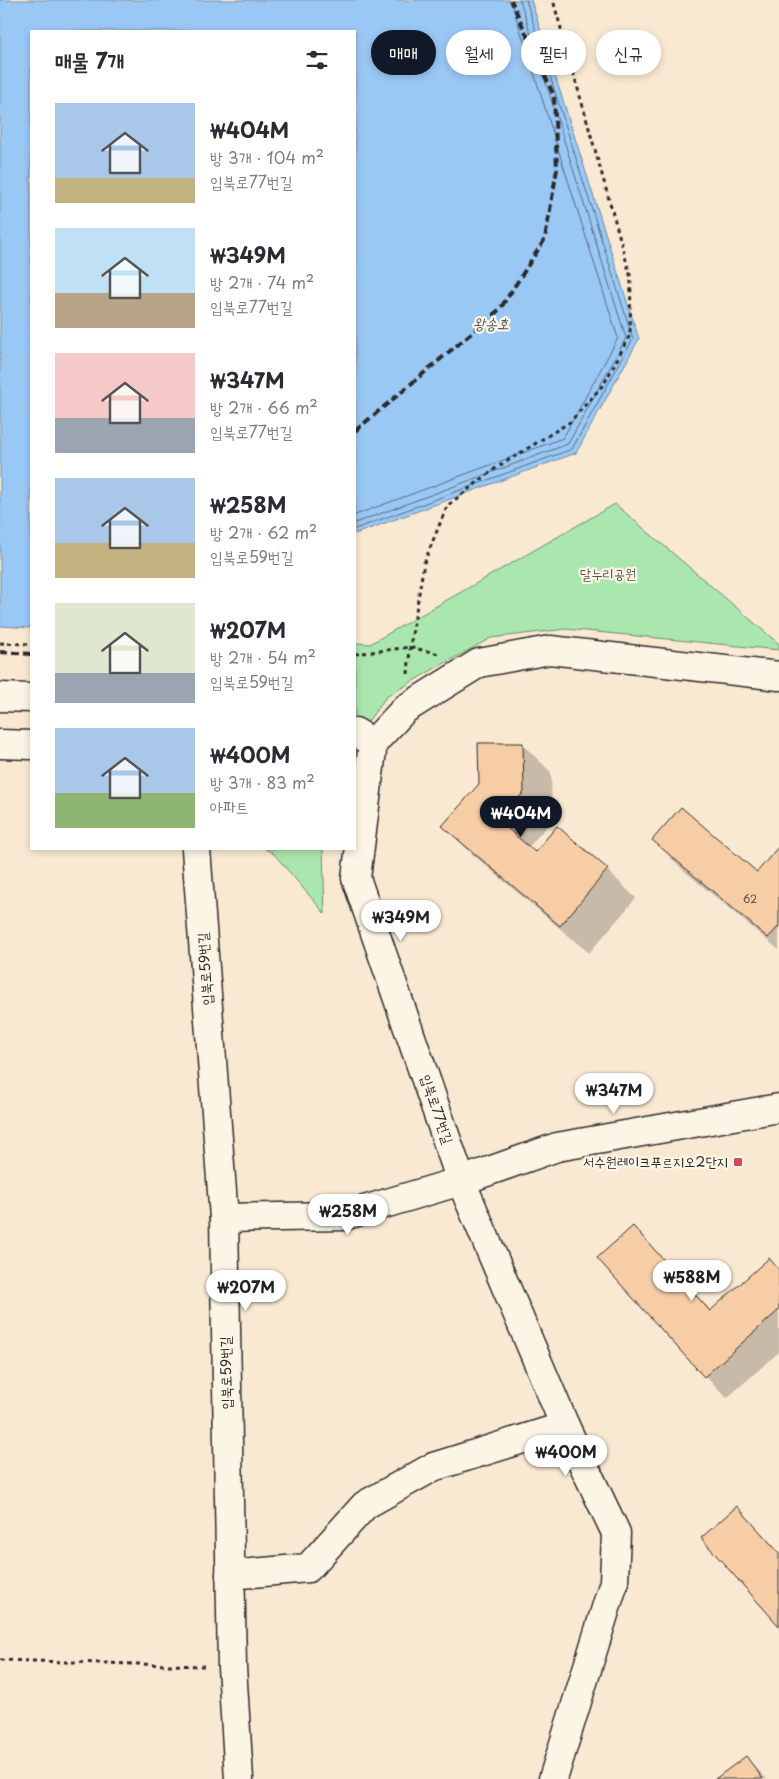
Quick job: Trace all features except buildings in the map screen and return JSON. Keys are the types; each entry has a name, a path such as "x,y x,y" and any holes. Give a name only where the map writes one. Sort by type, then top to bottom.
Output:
{"street":[{"path":"364,737 479,663 550,650 779,676"},
{"path":"0,697 30,698"},
{"name":"입북로77번길","path":"364,737 356,878 461,1180 565,1426 616,1533 614,1582 553,1779"},
{"path":"0,744 30,745"},
{"name":"입북로59번길","path":"196,850 224,1218 232,1667 239,1779"},
{"path":"224,1218 344,1216 461,1180 557,1147 779,1108"},
{"path":"230,1575 308,1568 366,1505 433,1467 565,1426"}],"path":[{"path":"405,709 410,648 424,563 446,506 496,468 570,422 604,384 630,335 631,278 553,0"},
{"path":"0,643 30,644"},
{"path":"356,654 410,648 479,663"},
{"path":"0,1660 232,1667"}],"green space":[{"name":"달누리공원","path":"615,504 779,644 779,650 566,629 491,638 386,697 356,738 356,643 370,644"},
{"path":"267,850 323,850 325,914 274,854"}],"water":[{"name":"왕송호","path":"0,0 531,0 541,30 521,30 521,75 555,75 639,339 576,453 356,534 356,30 30,30 30,628 0,626"}],"railway":[{"path":"356,430 500,309 545,239 557,169 554,96 511,0"},
{"path":"0,652 30,654"}],"place":[{"name":"서수원레이크푸르지오2단지","path":"738,1162"}]}
